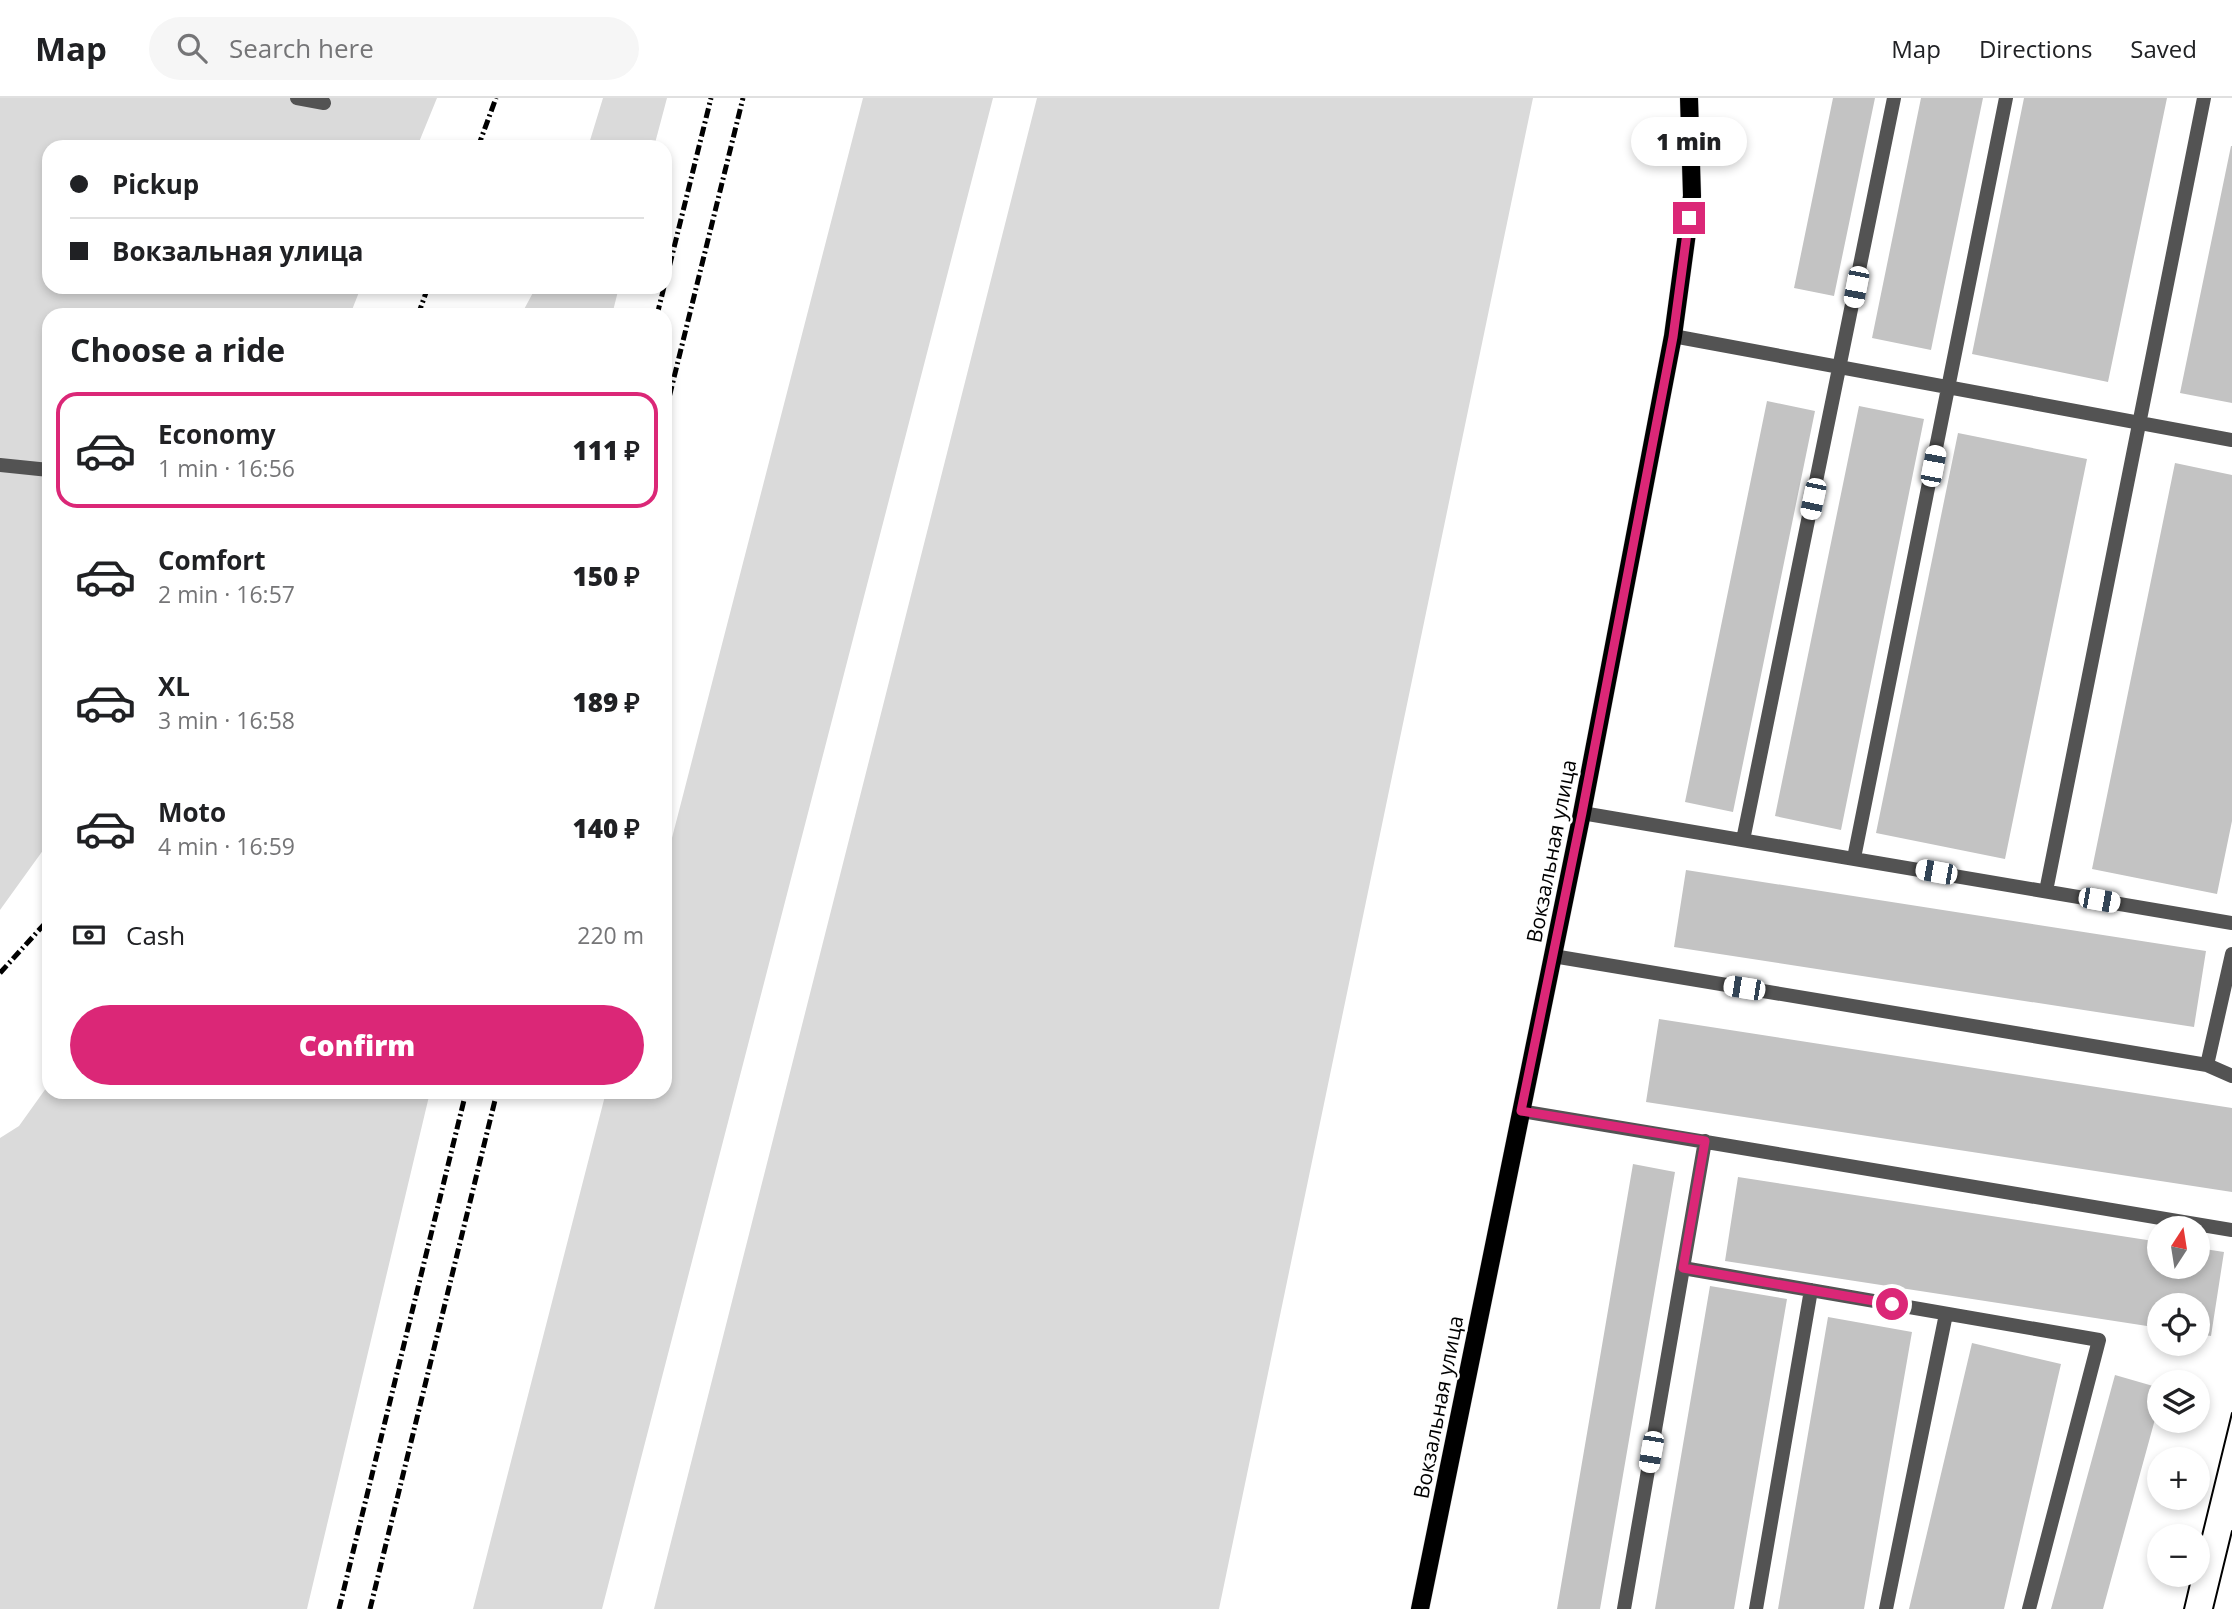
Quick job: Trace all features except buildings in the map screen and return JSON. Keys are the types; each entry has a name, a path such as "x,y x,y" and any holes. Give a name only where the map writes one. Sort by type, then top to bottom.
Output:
{"main road":[{"name":"Вокзальная улица","path":"1420,1609 1582,813 1673,337 1692,196 1689,98"}],"street":[{"path":"297,98 324,103"},
{"path":"1743,840 1894,98"},
{"path":"1854,858 2006,98"},
{"path":"2046,891 2204,98"},
{"path":"1673,337 2232,440"},
{"path":"0,464 42,469"},
{"path":"1582,813 2232,923"},
{"path":"2207,1065 2232,954"},
{"path":"1553,956 2207,1065 2232,1076"},
{"path":"1521,1111 2232,1230"},
{"path":"1624,1609 1705,1141"},
{"path":"1683,1268 2099,1340 2029,1609"},
{"path":"1756,1609 1811,1290"},
{"path":"1886,1609 1946,1314"}],"shaded area":[{"path":"0,98 437,98 420,140 42,140 42,294 358,294 353,308 42,308 42,852 0,910"},
{"path":"603,98 667,98 656,140 590,140"},
{"path":"863,98 993,98 602,1609 473,1609 604,1099 672,1099 672,838"},
{"path":"1037,98 1533,98 1219,1609 654,1609"},
{"path":"532,294 617,294 614,308 525,308"},
{"path":"42,1094 42,1099 428,1099 307,1609 0,1609 0,1138 19,1126"}],"tram line":[{"path":"2205,1524 2232,1413"},
{"path":"2213,1609 2232,1531"},
{"path":"2184,1609 2189,1587"}],"railway":[{"path":"481,140 496,98"},
{"path":"672,256 711,98"},
{"path":"672,386 743,98"},
{"path":"420,308 426,294"},
{"path":"659,308 662,294"},
{"path":"0,973 42,927"},
{"path":"339,1609 464,1099"},
{"path":"370,1609 495,1099"}],"route":[{"path":"1689,218 1673,337 1582,813 1521,1111 1705,1141 1683,1268 1892,1304"}]}
